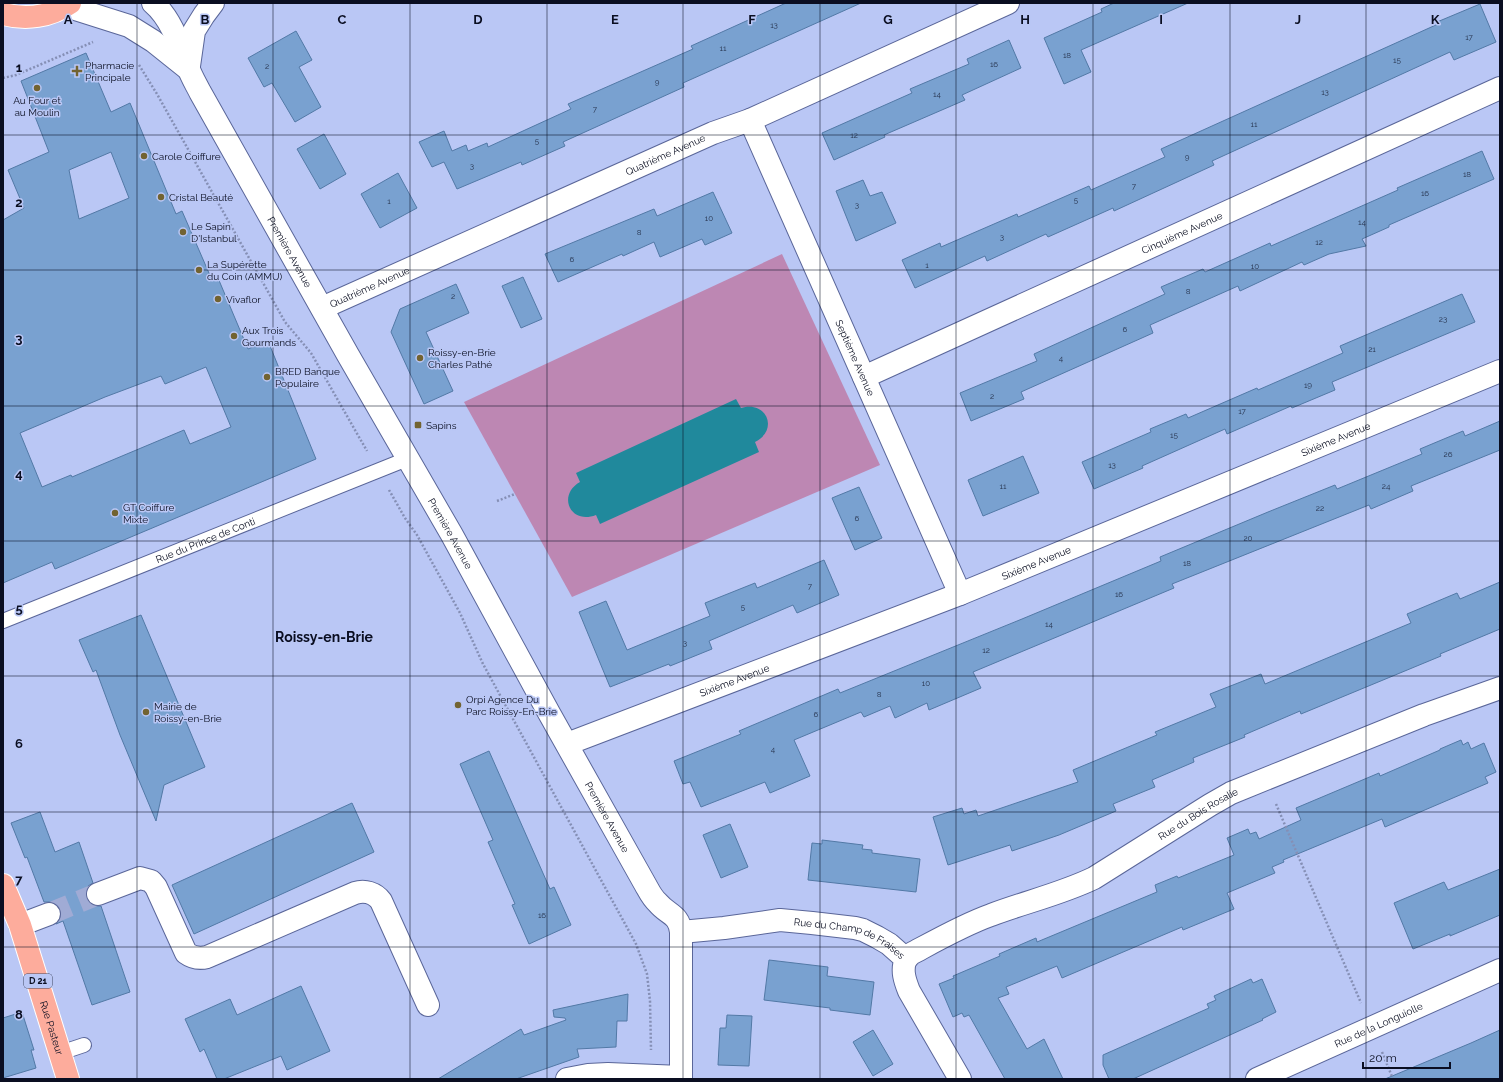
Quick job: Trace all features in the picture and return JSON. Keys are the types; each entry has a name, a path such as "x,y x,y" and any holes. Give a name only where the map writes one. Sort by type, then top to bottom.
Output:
{"main road":[{"path":"3,14 20,17 39,16 53,12 68,4"},
{"name":"Rue Pasteur","path":"3,886 20,925 68,1079"}],"street":[{"name":"Première Avenue","path":"152,3 158,8 179,41 188,69 200,92 407,459 455,541 645,884 659,905 677,918 681,932 681,1078"},
{"path":"68,4 129,26 153,41 188,69 194,31 213,3"},
{"name":"Quatrième Avenue","path":"322,308 713,133 750,120 1008,3"},
{"name":"Cinquième Avenue","path":"864,377 1500,88"},
{"name":"Septième Avenue","path":"750,120 960,594"},
{"name":"Sixième Avenue","path":"567,744 960,594 1500,370"},
{"name":"Rue du Bois Rosalie","path":"906,959 911,954 977,920 1094,878 1216,801 1265,779 1424,715 1500,688"},
{"path":"98,894 140,878 151,881 156,887 186,953 194,958 200,959 207,958 355,892 370,893 381,901 428,1006"},
{"path":"20,925 48,914"},
{"name":"Rue du Champ de Fraises","path":"681,932 773,921 800,921 855,928 877,936 906,959 903,966 903,972 909,992 960,1079"},
{"name":"Rue de la Longuiolle","path":"1258,1079 1500,970"},
{"path":"567,1079 588,1075 681,1078"}],"lane":[{"name":"Rue du Prince de Conti","path":"3,621 407,459"},
{"path":"60,1053 84,1045"}],"path":[{"path":"3,78 16,75 94,42"},
{"path":"497,501 515,494"},
{"path":"1265,779 1393,1079"},
{"path":"621,916 636,944 647,974 650,1001 651,1076"}],"shaded area":[{"path":"782,254 880,465 572,597 464,402"},
{"path":"736,399 741,408 758,408 767,418 767,430 762,437 755,442 759,452 600,524 596,515 587,517 579,516 573,512 568,501 569,494 580,482 576,473"}],"building":[{"path":"786,3 861,3 683,83 684,87 563,142 565,146 522,165 521,162 457,189 444,162 432,167 419,142 444,131 452,151 466,145 468,151 487,143 488,147 571,109 568,104 693,49 691,46"},
{"path":"1114,3 1188,3 1081,50 1091,72 1064,84 1044,38 1102,12 1101,9"},
{"path":"1480,4 1496,42 1454,60 1450,52 1212,161 1214,165 1114,211 1113,208 1048,237 1046,234 987,261 985,256 915,288 902,260 940,243 941,247 1017,214 1018,217 1089,186 1091,190 1165,157 1161,149 1438,24 1437,22"},
{"path":"296,31 312,60 299,67 321,107 295,122 272,83 264,87 248,58"},
{"path":"1009,40 1021,68 962,95 965,100 884,135 885,137 834,160 822,133 912,93 910,89 969,64 967,59"},
{"path":"86,53 111,112 130,103 176,214 182,211 212,280 218,278 248,349 268,341 316,459 55,569 52,562 3,583 3,220 24,208 8,170 49,152 21,81","holes":["111,152 129,198 79,219 69,170","206,367 231,427 190,444 184,430 72,477 71,475 42,487 20,433 105,397 161,376 165,384"]},
{"path":"324,134 346,174 320,189 297,149"},
{"path":"1482,151 1494,179 1389,225 1389,227 1362,239 1366,246 1329,254 1304,265 1302,262 1240,291 1238,286 1150,325 1153,333 1021,392 1024,399 971,421 960,393 1037,361 1034,354 1165,294 1161,287 1203,269 1205,272 1270,243 1271,246"},
{"path":"398,173 417,208 380,228 361,194"},
{"path":"863,180 870,196 882,192 896,223 856,241 836,191"},
{"path":"713,192 732,233 705,245 702,239 660,257 654,242 623,256 622,254 558,282 545,254 654,209 657,216"},
{"path":"523,277 542,319 521,328 502,286"},
{"name":"Roissy-en-Brie Charles Pathé","path":"456,284 469,313 426,332 453,391 424,404 391,332 400,309"},
{"path":"1462,294 1475,322 1332,382 1335,390 1292,408 1291,406 1227,434 1225,429 1142,466 1143,468 1094,489 1082,462 1151,432 1150,429 1186,414 1188,418 1257,388 1258,390 1343,353 1340,346"},
{"path":"1500,421 1500,450 1411,486 1413,491 1371,509 1369,505 1172,584 1174,588 973,672 981,688 929,710 927,703 895,718 890,706 864,717 861,712 794,740 810,776 770,793 765,782 701,807 690,782 683,784 674,761 741,734 739,731 838,689 840,693 1022,619 1161,561 1160,557 1268,512 1335,485 1337,489 1422,454 1420,449 1463,431 1465,436"},
{"path":"1023,456 1039,493 983,516 968,480"},
{"path":"859,487 882,538 855,550 832,498"},
{"path":"824,560 839,595 797,613 793,605 709,641 712,649 670,666 669,664 610,687 579,612 606,601 627,650 710,616 705,603 755,583 757,588"},
{"path":"1500,582 1500,629 1440,654 1441,656 1301,714 1300,711 1244,735 1245,737 1193,758 1194,762 1152,780 1155,787 1113,804 1116,811 1059,835 1012,851 1010,845 948,865 933,817 962,808 964,814 976,810 978,816 1078,782 1073,770 1157,735 1155,732 1216,707 1210,694 1261,674 1265,684 1411,623 1407,614 1457,593 1460,599"},
{"name":"Mairie de Roissy-en-Brie","path":"141,615 205,767 164,785 156,821 120,735 96,670 93,672 79,640"},
{"path":"1461,740 1463,745 1468,742 1471,749 1484,743 1496,772 1485,777 1488,783 1385,827 1382,819 1283,860 1284,862 1272,867 1275,873 1227,893 1234,909 1183,930 1182,927 1062,978 1057,966 1006,987 1009,994 998,998 1027,1049 1044,1039 1063,1079 1005,1079 969,1015 964,1017 962,1013 953,1017 939,984 954,978 953,976 1000,956 999,954 1036,938 1037,942 1157,892 1155,885 1177,876 1178,878 1234,855 1227,838 1248,829 1250,834 1256,832 1259,839 1301,820 1296,808 1379,773 1380,776"},
{"path":"489,751 550,889 554,887 571,925 529,944 512,905 515,904 488,842 493,840 460,764"},
{"path":"352,803 374,852 194,934 172,885"},
{"path":"40,812 55,852 79,842 93,883 88,886 86,898 90,904 101,906 130,992 92,1005 63,921 56,924 61,916 60,909 57,905 51,902 44,902 27,857 25,858 11,823"},
{"path":"730,824 748,867 721,878 703,835"},
{"path":"822,840 863,845 862,849 872,850 872,853 920,859 916,892 808,880 812,843 822,844"},
{"path":"1500,869 1500,915 1450,936 1450,934 1413,949 1394,903 1444,882 1448,890"},
{"path":"769,960 828,967 827,976 874,982 870,1015 830,1010 830,1008 764,1000"},
{"path":"1251,979 1253,983 1262,979 1276,1012 1262,1019 1263,1020 1133,1079 1109,1079 1103,1065 1103,1055 1209,1008 1207,1004 1216,1000 1214,996"},
{"path":"301,986 330,1051 287,1070 281,1056 224,1079 217,1079 204,1049 200,1052 185,1019 230,999 237,1015"},
{"path":"628,994 627,1021 617,1021 616,1047 577,1049 579,1057 516,1079 438,1079 521,1029 524,1035 566,1020 565,1018 554,1017 553,1010"},
{"path":"22,1012 34,1050 31,1050 36,1068 3,1078 3,1018"},
{"path":"727,1015 752,1016 749,1066 718,1065 720,1028 726,1028"},
{"path":"873,1030 893,1064 873,1076 853,1042"},
{"path":"1500,1030 1500,1079 1385,1079 1471,1043"}],"tunnel":[{"path":"49,914 98,894"}],"place":[{"name":"Pharmacie Principale","path":"77,71"},
{"name":"Au Four et au Moulin","path":"37,88"},
{"name":"Carole Coiffure","path":"144,156"},
{"name":"Cristal Beauté","path":"161,197"},
{"name":"Le Sapin D'Istanbul","path":"183,232"},
{"name":"La Supérette du Coin (AMMU)","path":"199,270"},
{"name":"Vivaflor","path":"218,299"},
{"name":"Aux Trois Gourmands","path":"234,336"},
{"name":"Roissy-en-Brie Charles Pathé","path":"420,358"},
{"name":"BRED Banque Populaire","path":"267,377"},
{"name":"Sapins","path":"418,425"},
{"name":"GT Coiffure Mixte","path":"115,513"},
{"name":"Orpi Agence Du Parc Roissy-En-Brie","path":"458,705"},
{"name":"Mairie de Roissy-en-Brie","path":"146,712"}],"district":[{"name":"Roissy-en-Brie","path":"324,637"}]}
